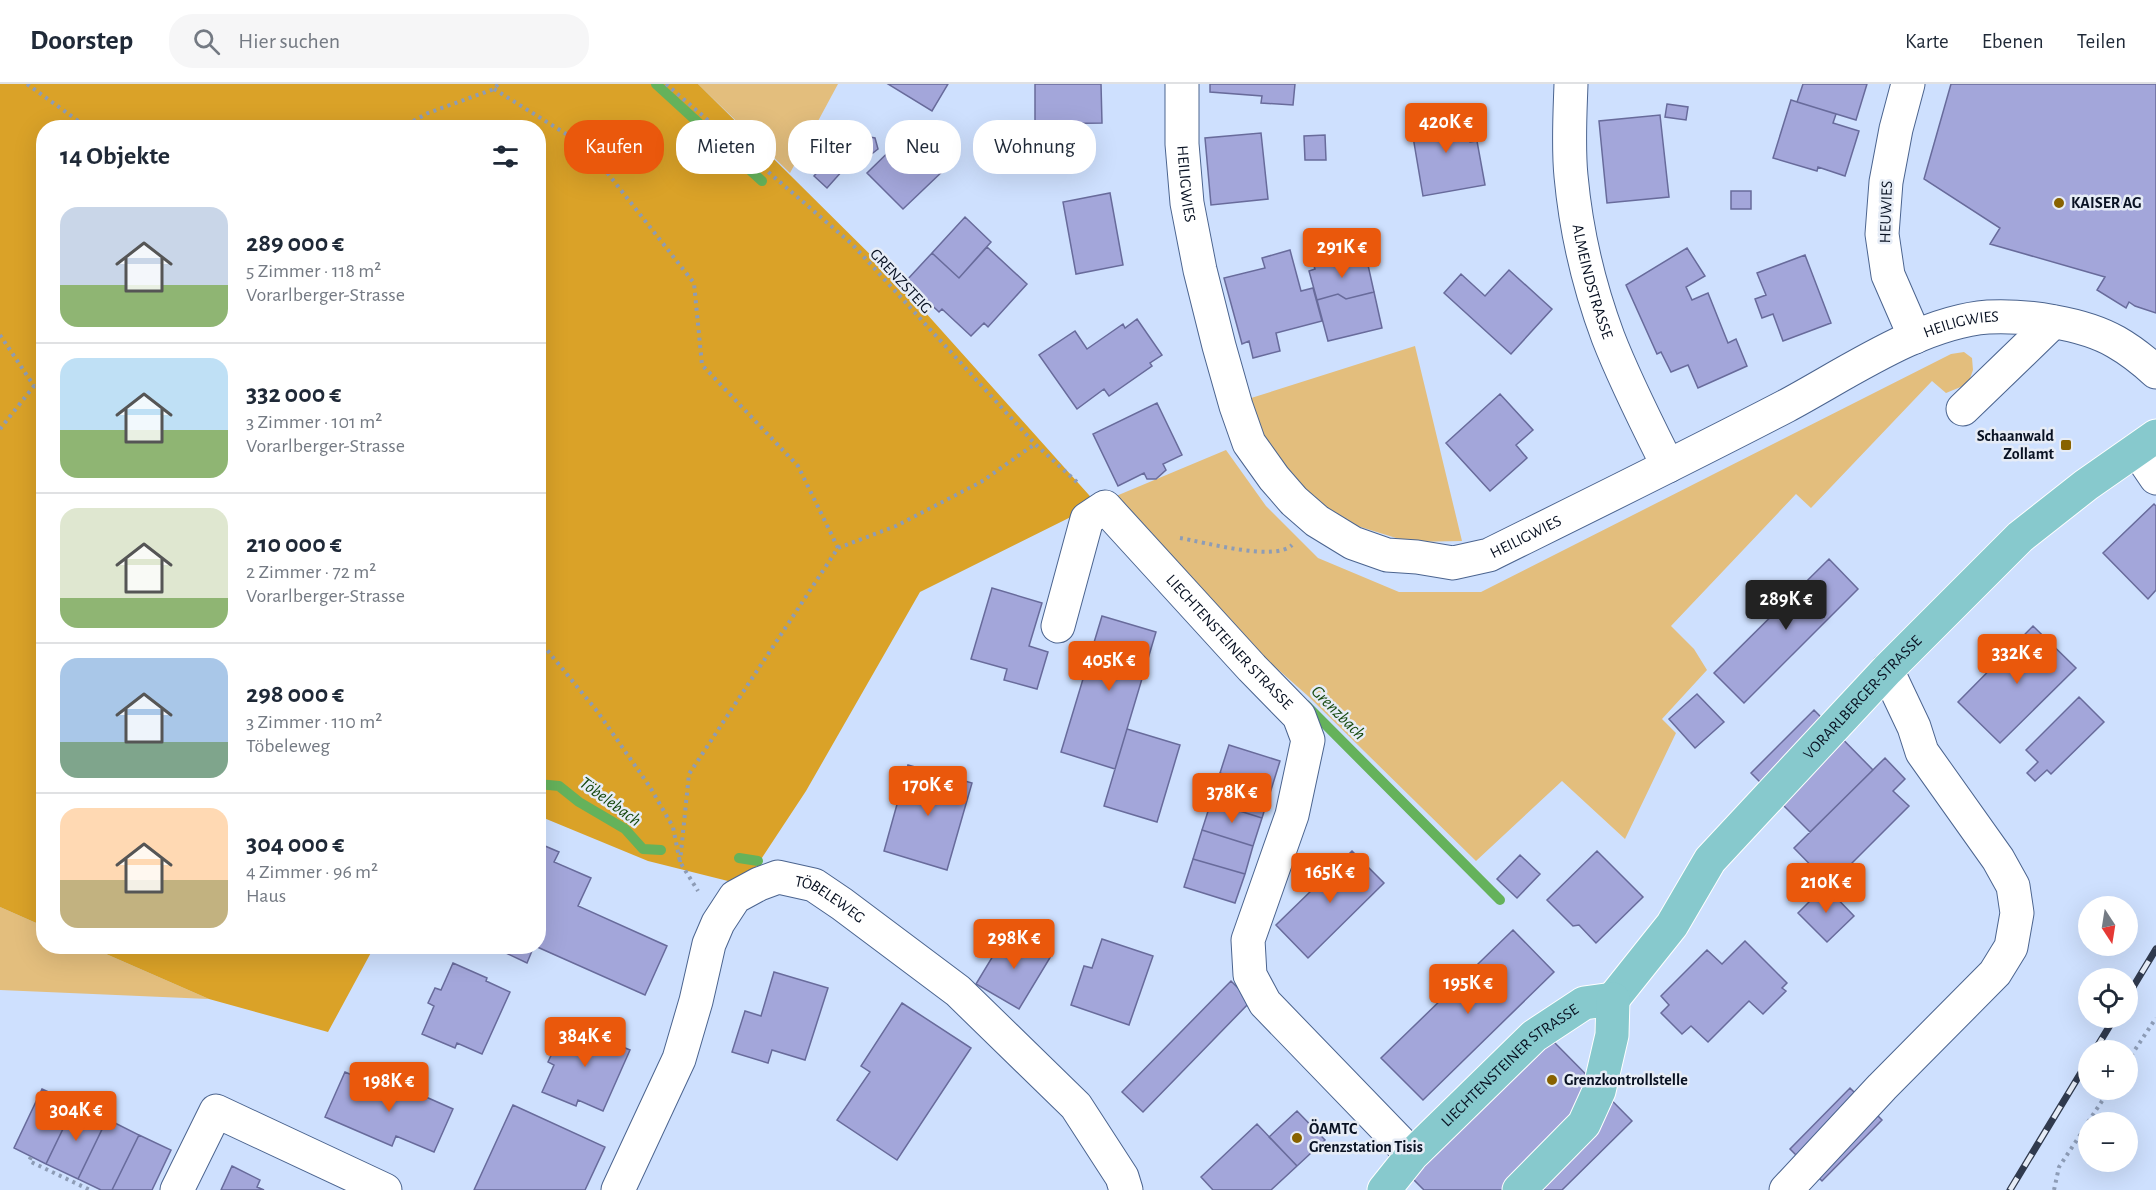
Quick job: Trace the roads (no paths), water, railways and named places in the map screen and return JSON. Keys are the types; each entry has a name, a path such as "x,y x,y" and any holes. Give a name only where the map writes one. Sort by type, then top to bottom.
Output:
{"main road":[{"name":"VORARLBERGER-STRASSE","path":"1613,999 1672,925 1710,860 1887,670 2020,537 2086,485 2147,443"},
{"name":"LIECHTENSTEINER STRASSE","path":"1384,1190 1412,1155 1534,1035 1584,1002 1613,999"},
{"path":"1519,1190 1584,1124 1599,1091 1612,1035 1613,999"}],"street":[{"name":"HEILIGWIES","path":"1182,84 1182,144 1187,203 1200,270 1236,406 1250,443 1274,478 1294,501 1317,521 1353,543 1387,555 1453,562 1489,555 1668,466 1915,337 1948,324 1988,317 2028,317 2072,325 2115,341 2156,372"},
{"name":"ALMEINDSTRASSE","path":"1571,84 1570,174 1577,224 1589,273 1608,336 1630,388 1668,466"},
{"name":"HEUWIES","path":"1908,84 1896,129 1886,182 1882,234 1888,275 1915,337"},
{"path":"1963,409 2053,322"},
{"path":"2147,443 2156,478"},
{"name":"LIECHTENSTEINER STRASSE","path":"1058,626 1087,519 1105,507 1299,716 1308,740 1292,815 1248,940 1250,975 1265,1003 1412,1155"},
{"path":"1786,1190 1882,1087 1995,973 2011,947 2016,914 2013,886 1998,859 1922,752 1914,727 1887,670"},
{"name":"TÖBELEWEG","path":"618,1190 679,1059 696,1001 709,944 718,922 735,897 778,877 814,885 833,897 958,991 1076,1106 1122,1177 1126,1190"},
{"path":"177,1190 216,1111 385,1190"}],"waterway":[{"name":"Grenzbach","path":"656,84 762,181"},
{"name":"Grenzbach","path":"1306,705 1500,900"},
{"name":"Töbelebach","path":"546,785 559,786 579,802 625,829 643,849 661,850"},
{"name":"Töbelebach","path":"739,858 758,861"}],"railway":[{"path":"2138,979 2156,949"},
{"path":"2101,1040 2108,1028"},
{"path":"2010,1190 2078,1078"}],"place":[{"name":"KAISER AG","path":"2059,203"},
{"name":"Schaanwald Zollamt","path":"2066,445"},
{"name":"Grenzkontrollstelle","path":"1552,1080"},
{"name":"ÖAMTC Grenzstation Tisis","path":"1297,1138"}]}
